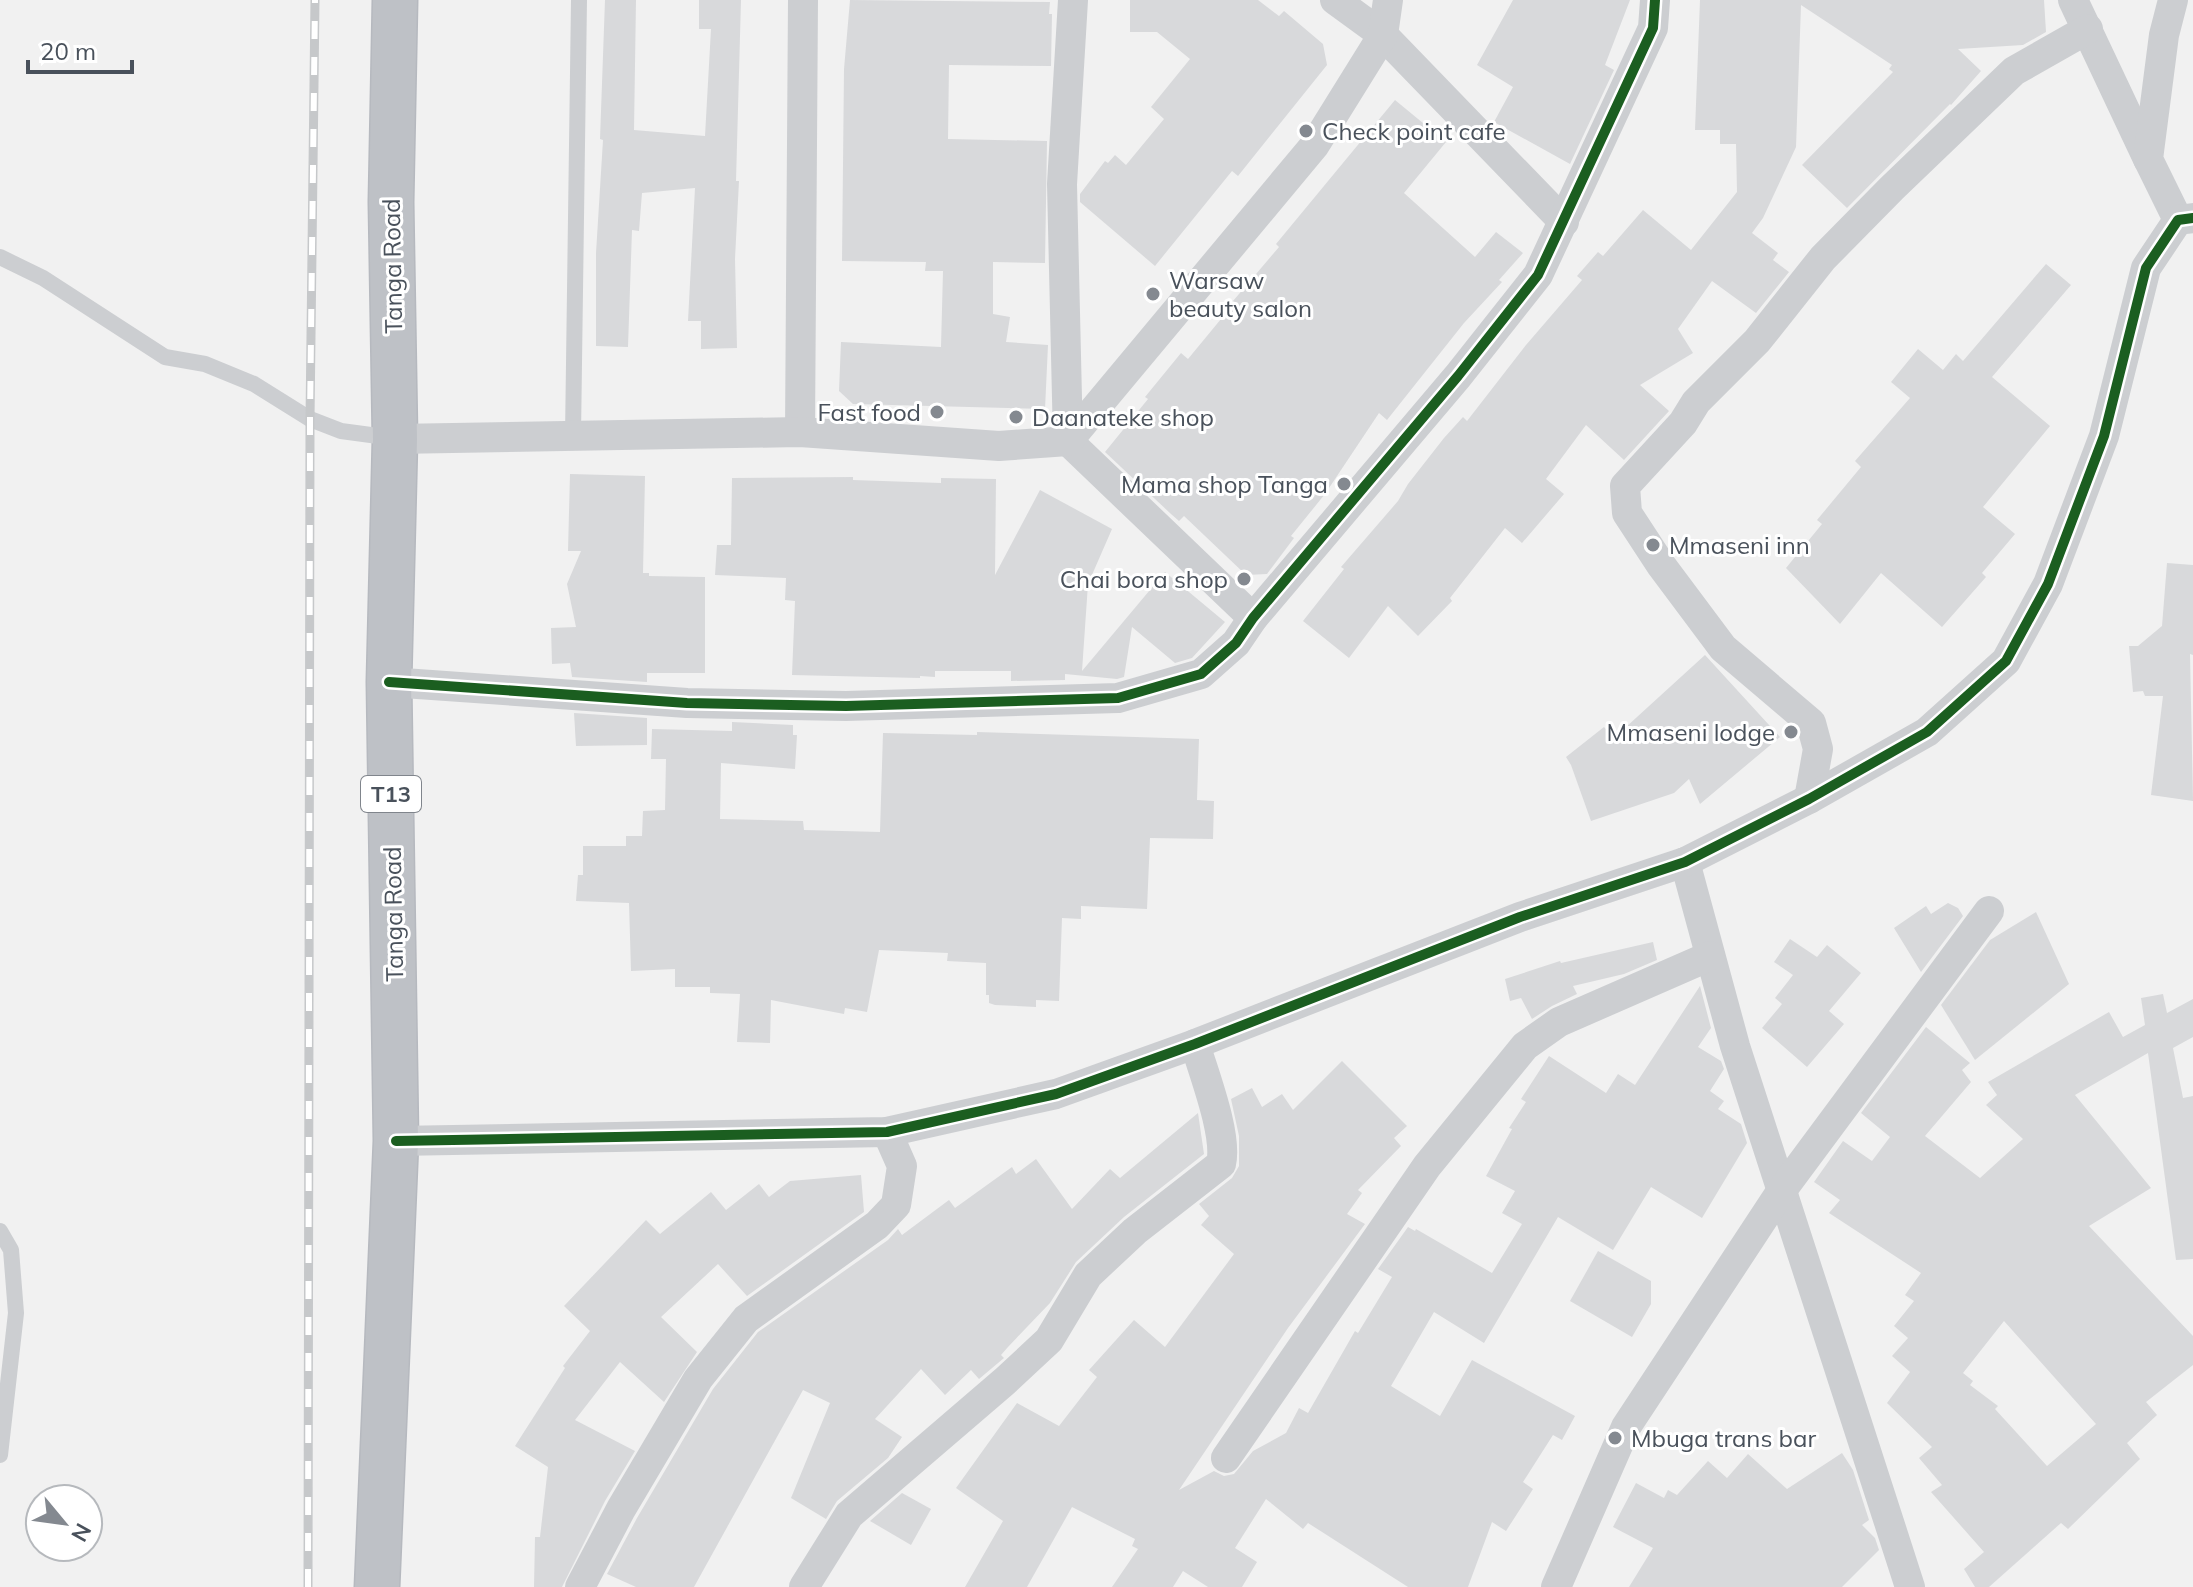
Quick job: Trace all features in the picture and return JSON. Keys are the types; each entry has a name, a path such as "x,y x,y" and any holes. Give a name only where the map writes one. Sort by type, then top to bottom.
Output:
{"highway":[{"name":"Tanga Road","path":"377,1587 396,1141 389,682 395,439 391,202 395,0"}],"street":[{"path":"800,432 803,0"},
{"path":"1073,0 1062,184 1068,441 1253,618"},
{"path":"1335,0 1383,35 1564,222"},
{"path":"395,439 800,432 999,446 1068,441 1314,146 1383,35 1388,0"},
{"path":"389,682 703,703 846,706 1118,698 1201,674 1236,643 1253,618 1458,376 1538,275 1653,28 1655,0"},
{"path":"396,1141 887,1132 1056,1094 1195,1044 1520,917 1685,862 1809,799 1927,732 2006,661 2048,584 2104,436 2146,268 2186,219 2148,159 2073,0"},
{"path":"2148,159 2164,35 2173,0"},
{"path":"1809,799 1818,749 1811,723 1723,648 1661,565 1627,513 1625,486 1683,423 1696,402 1757,341 1823,258 1892,188 2014,71 2088,29"},
{"path":"1685,862 1735,1046 1910,1587"},
{"path":"1556,1587 1626,1427 1782,1190 1989,911"},
{"path":"1226,1458 1427,1166 1525,1046 1559,1022 1710,956"},
{"path":"804,1587 849,1515 1049,1340 1088,1275 1135,1231 1221,1164 1224,1152 1221,1135 1195,1044"},
{"path":"580,1587 621,1509 698,1379 746,1319 877,1225 896,1205 902,1166 887,1132"}],"lane":[{"path":"573,436 579,0"},
{"path":"0,257 43,278 165,357 205,364 254,384 310,419 341,431 395,439"},
{"path":"0,1231 11,1250 16,1313 0,1455"}],"building":[{"path":"605,0 636,0 634,130 705,136 711,29 699,29 699,0 741,0 735,259 737,348 701,349 701,321 688,321 695,188 642,193 639,231 632,230 628,347 596,346 596,253 603,140 600,139"},
{"path":"850,0 1050,2 1051,66 949,65 948,139 1047,141 1045,263 993,262 993,314 1010,317 1006,342 1048,345 1045,409 853,404 839,391 841,342 941,347 943,271 925,271 926,262 842,261 844,69"},
{"path":"1130,0 1258,0 1279,16 1284,11 1323,44 1327,65 1238,176 1232,171 1155,266 1080,202 1080,194 1105,161 1108,163 1115,155 1126,165 1164,119 1151,107 1190,59 1157,32 1130,32"},
{"path":"1513,0 1630,0 1605,65 1614,70 1570,164 1494,122 1513,87 1477,65"},
{"path":"1700,0 2044,0 2046,32 2023,45 1958,49 1981,71 1847,208 1802,165 1893,72 1889,69 1892,65 1801,5 1796,147 1763,218 1752,233 1778,253 1773,260 1789,272 1756,313 1712,281 1678,329 1693,353 1640,385 1669,411 1624,460 1586,425 1546,479 1564,494 1522,543 1505,528 1450,598 1452,601 1418,636 1388,606 1349,658 1303,621 1344,569 1341,567 1398,501 1444,438 1463,417 1467,421 1582,280 1577,276 1598,252 1603,256 1643,210 1691,250 1737,192 1736,144 1720,144 1720,130 1695,130"},
{"path":"1395,100 1446,142 1404,193 1475,257 1496,232 1523,253 1387,420 1379,413 1267,574 1246,575 1184,516 1179,521 1105,452 1181,353 1188,359 1235,302 1279,247 1276,244"},
{"path":"2046,264 2071,285 1992,377 2050,426 1983,507 2015,534 1982,573 1986,577 1942,627 1881,573 1840,624 1786,568 1822,524 1817,520 1861,467 1855,461 1910,398 1891,382 1918,349 1943,370 1956,354 1963,361"},
{"path":"570,474 645,476 643,573 649,573 649,576 705,577 705,673 647,673 647,682 572,677 570,663 552,664 551,628 576,627 567,584 581,551 568,551"},
{"path":"853,477 853,480 941,483 941,478 996,479 995,575 1040,490 1112,529 1088,584 1082,671 1165,572 1225,622 1192,658 1175,663 1132,627 1124,677 1117,679 1065,674 1065,680 1011,681 1011,671 935,671 935,677 920,678 792,675 795,601 785,600 786,578 715,575 717,545 731,545 732,478"},
{"path":"2167,563 2193,565 2193,655 2190,654 2193,801 2151,795 2163,696 2133,692 2129,646 2138,646 2162,626"},
{"path":"1705,655 1780,737 1700,804 1689,779 1674,793 1591,821 1566,757 1604,727 1614,738"},
{"path":"574,713 647,718 647,745 576,746"},
{"path":"732,722 793,725 793,735 797,735 795,769 721,763 720,819 803,821 804,830 880,832 883,733 977,735 977,732 1199,739 1197,800 1214,801 1213,839 1150,838 1147,909 1081,906 1081,919 1062,918 1059,1001 1036,1000 1036,1007 995,1005 989,1003 989,995 986,995 986,963 947,961 948,953 879,950 867,1012 845,1008 844,1014 771,1000 770,1043 737,1042 740,994 710,993 710,987 675,987 675,969 631,971 629,903 576,901 578,875 583,875 583,846 626,846 626,836 642,836 643,811 665,810 666,759 651,759 652,729 732,731"},
{"path":"1948,903 1958,908 1963,916 1921,972 1894,928 1926,906 1931,914"},
{"path":"2036,912 2069,984 1975,1060 1941,1005 1990,940"},
{"path":"1790,939 1817,957 1827,945 1861,973 1829,1011 1844,1024 1807,1067 1762,1028 1782,1004 1775,998 1793,975 1774,962"},
{"path":"1653,942 1657,960 1624,974 1573,986 1577,994 1532,1019 1521,998 1510,1001 1505,979 1560,961"},
{"path":"1700,986 1711,1028 1698,1047 1721,1061 1724,1069 1710,1091 1724,1101 1718,1109 1741,1124 1747,1143 1702,1218 1651,1187 1613,1250 1558,1217 1484,1343 1434,1312 1391,1386 1440,1416 1472,1360 1575,1416 1562,1440 1553,1435 1523,1482 1533,1489 1506,1531 1492,1522 1468,1587 1408,1587 1308,1523 1303,1529 1266,1499 1235,1548 1257,1562 1242,1587 1208,1587 1183,1571 1173,1587 1112,1587 1138,1549 1132,1546 1135,1539 1072,1507 1027,1587 965,1587 1003,1521 956,1488 1017,1403 1059,1426 1097,1377 1089,1370 1134,1320 1165,1347 1234,1254 1201,1225 1209,1216 1199,1204 1232,1178 1239,1166 1239,1136 1231,1099 1252,1088 1262,1107 1282,1094 1293,1110 1342,1061 1407,1126 1394,1138 1401,1146 1358,1190 1362,1193 1347,1214 1365,1224 1288,1328 1179,1490 1214,1471 1224,1476 1234,1474 1253,1451 1286,1433 1299,1408 1308,1413 1355,1331 1358,1333 1392,1277 1378,1269 1408,1227 1492,1273 1522,1224 1502,1213 1515,1191 1486,1176 1512,1129 1509,1128 1526,1102 1521,1099 1549,1056 1606,1093 1618,1074 1635,1085"},
{"path":"2163,994 2167,1013 2193,999 2193,1037 2173,1048 2183,1098 2193,1096 2193,1259 2176,1260 2148,1053 2075,1095 2151,1188 2089,1226 2193,1336 2193,1365 2146,1402 2157,1415 2127,1443 2140,1459 2068,1529 2061,1523 1989,1587 1975,1587 1964,1569 1984,1552 1931,1492 1942,1485 1919,1458 1932,1447 1887,1403 1910,1372 1892,1356 1908,1338 1894,1326 1914,1301 1905,1295 1921,1273 1829,1213 1840,1200 1814,1182 1843,1141 1872,1161 1890,1137 1861,1113 1926,1027 1970,1063 1962,1070 1971,1082 1925,1136 1980,1178 2023,1139 1986,1105 1997,1095 1988,1082 2109,1012 2123,1037 2145,1025 2141,998","holes":["2004,1321 2096,1424 2047,1466 1995,1409 1998,1406 1970,1385 1973,1381 1963,1373"]},
{"path":"1198,1113 1204,1154 1124,1217 1076,1262 1050,1303 1001,1355 1004,1358 979,1379 971,1370 945,1395 921,1369 875,1419 902,1437 888,1458 837,1501 826,1519 791,1498 830,1403 803,1390 694,1587 636,1587 607,1574 713,1389 758,1332 888,1240 898,1229 902,1235 949,1200 955,1208 1012,1167 1016,1174 1036,1159 1072,1209 1110,1169 1120,1178"},
{"path":"861,1175 864,1212 747,1296 718,1264 661,1317 697,1352 664,1402 620,1362 575,1420 635,1451 605,1501 562,1587 534,1587 535,1537 540,1537 548,1467 515,1446 565,1368 563,1366 590,1331 564,1306 646,1220 660,1234 711,1192 726,1210 759,1184 769,1197 790,1181"},
{"path":"1598,1251 1651,1281 1651,1304 1632,1337 1570,1301"},
{"path":"1842,1453 1853,1470 1869,1520 1862,1525 1875,1538 1879,1550 1842,1587 1629,1587 1653,1548 1613,1527 1636,1483 1664,1498 1668,1490 1677,1495 1708,1461 1727,1478 1748,1454 1787,1489"},
{"path":"902,1493 931,1509 911,1545 870,1521"}],"railway":[{"path":"308,1587 310,419 315,0"}],"cycle path":[{"path":"389,682 687,703 846,706 1118,698 1201,674 1236,643 1253,618 1458,376 1538,275 1653,28 1655,0"},
{"path":"396,1141 887,1132 1056,1094 1195,1044 1520,917 1685,862 1809,799 1927,732 2006,661 2048,584 2104,436 2146,268 2178,220 2193,218"}],"place":[{"name":"Check point cafe","path":"1306,131"},
{"name":"Warsaw beauty salon","path":"1153,294"},
{"name":"Fast food","path":"937,412"},
{"name":"Daanateke shop","path":"1016,417"},
{"name":"Mama shop Tanga","path":"1344,484"},
{"name":"Mmaseni inn","path":"1653,545"},
{"name":"Chai bora shop","path":"1244,579"},
{"name":"Mmaseni lodge","path":"1791,732"},
{"name":"Mbuga trans bar","path":"1615,1438"}]}
